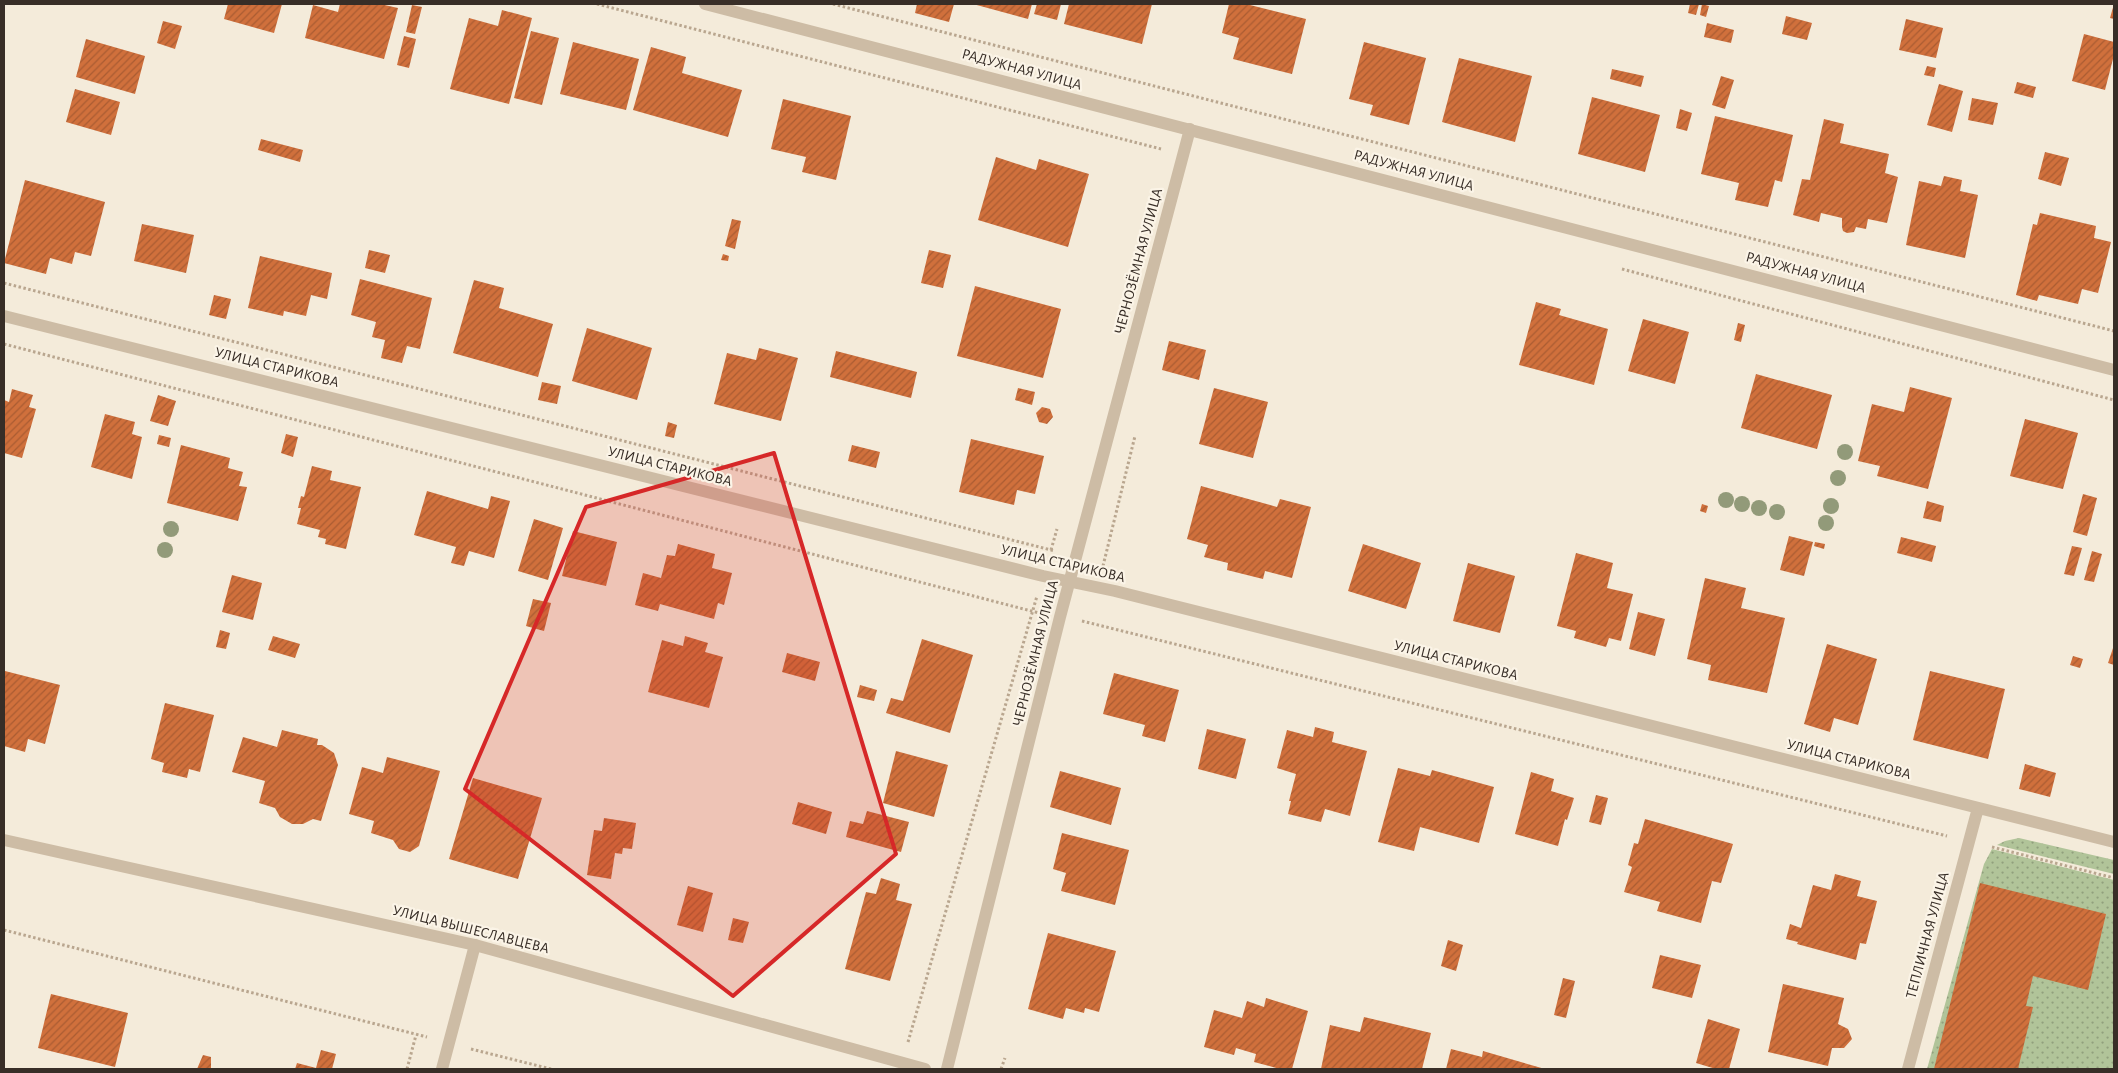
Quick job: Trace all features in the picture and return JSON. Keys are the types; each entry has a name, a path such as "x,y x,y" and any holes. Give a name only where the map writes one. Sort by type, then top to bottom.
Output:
{"street":[{"name":"РАДУЖНАЯ УЛИЦА","path":"705,4 2114,370"},
{"name":"ЧЕРНОЗЁМНАЯ УЛИЦА","path":"947,1069 1060,617 1190,129"},
{"name":"УЛИЦА СТАРИКОВА","path":"4,316 1070,582 1114,591 2114,842"},
{"name":"ТЕПЛИЧНАЯ УЛИЦА","path":"1908,1069 1978,808"},
{"name":"УЛИЦА ВЫШЕСЛАВЦЕВА","path":"4,840 475,945 925,1069"},
{"path":"442,1069 475,945"}],"path":[{"path":"597,4 1151,147 1184,153"},
{"path":"833,4 2114,331"},
{"path":"1615,267 2114,400"},
{"path":"4,344 1032,612 1060,617 2114,878"},
{"path":"4,930 551,1069"},
{"path":"407,1069 416,1035"},
{"path":"1001,1069 1006,1058"}],"highlighted area":[{"path":"774,453 896,854 733,996 465,789 586,507"}],"green space":[{"path":"2019,838 2114,860 2114,874 1997,845"},
{"path":"1992,849 2114,880 2114,1069 1927,1069 1984,864"}],"building":[{"path":"228,4 282,4 274,33 224,19"},
{"path":"340,4 380,4 398,8 384,59 305,38 313,5 338,12"},
{"path":"917,4 954,4 949,22 915,13"},
{"path":"973,4 1032,4 1028,19"},
{"path":"1037,4 1061,4 1057,20 1034,14"},
{"path":"1069,4 1152,4 1142,44 1064,24"},
{"path":"1229,4 1246,4 1306,19 1292,74 1233,59 1239,38 1222,33"},
{"path":"1690,4 1699,4 1696,15 1688,13"},
{"path":"1702,4 1709,6 1706,17 1700,15"},
{"path":"2114,4 2114,19 2110,18"},
{"path":"412,5 422,7 415,34 406,32"},
{"path":"502,10 532,18 509,104 450,89 469,18 498,26"},
{"path":"1786,16 1812,23 1807,40 1782,34"},
{"path":"1906,19 1943,28 1936,58 1899,50"},
{"path":"163,21 182,26 175,49 157,43"},
{"path":"1707,23 1734,30 1731,43 1704,37"},
{"path":"531,31 559,38 542,105 514,98"},
{"path":"2084,34 2114,42 2114,55 2105,90 2072,81"},
{"path":"404,36 416,39 409,68 397,65"},
{"path":"86,39 145,56 135,94 76,77"},
{"path":"573,42 639,59 626,110 560,94"},
{"path":"1364,42 1426,58 1409,125 1370,115 1373,105 1349,99"},
{"path":"651,47 686,57 682,73 742,90 728,137 633,110"},
{"path":"1459,58 1532,76 1515,142 1442,122"},
{"path":"1927,66 1936,68 1934,77 1924,75"},
{"path":"1612,69 1644,76 1641,87 1610,79"},
{"path":"1721,76 1734,80 1725,109 1712,105"},
{"path":"2017,82 2036,87 2033,98 2014,93"},
{"path":"1939,84 1963,91 1952,132 1927,125"},
{"path":"75,89 120,102 111,135 66,122"},
{"path":"1592,97 1660,115 1645,172 1578,154"},
{"path":"1972,98 1998,103 1993,125 1968,120"},
{"path":"783,99 851,116 836,180 802,172 806,157 771,149"},
{"path":"1680,109 1692,113 1687,131 1676,128"},
{"path":"1715,116 1793,135 1782,182 1775,180 1768,207 1735,200 1739,183 1701,174"},
{"path":"1824,119 1844,124 1840,143 1889,154 1885,173 1898,177 1887,223 1868,219 1866,229 1856,227 1854,232 1847,233 1843,231 1842,218 1821,213 1819,222 1793,215 1802,179 1810,180"},
{"path":"261,139 303,150 300,162 258,150"},
{"path":"2045,152 2069,158 2061,186 2038,179"},
{"path":"996,157 1036,170 1039,159 1089,174 1068,247 978,220"},
{"path":"1944,176 1962,180 1960,191 1978,195 1965,258 1906,245 1919,181 1941,186"},
{"path":"25,180 105,202 91,256 75,252 72,264 50,258 46,274 4,263"},
{"path":"2040,213 2096,226 2094,238 2111,242 2098,293 2082,289 2078,304 2039,295 2037,301 2016,295 2033,224 2037,225"},
{"path":"732,219 741,221 735,249 725,246"},
{"path":"142,224 194,235 186,273 134,261"},
{"path":"369,250 390,255 385,273 365,268"},
{"path":"929,250 951,255 943,288 921,283"},
{"path":"723,254 729,256 728,261 721,260"},
{"path":"260,256 332,273 327,299 311,295 306,316 284,311 283,316 248,308"},
{"path":"360,279 432,298 420,349 407,346 402,363 381,358 385,340 372,337 376,322 351,315"},
{"path":"474,280 504,288 499,308 553,324 538,377 453,353"},
{"path":"975,286 1061,309 1043,378 957,356"},
{"path":"214,295 231,299 226,319 209,315"},
{"path":"1536,302 1561,309 1559,315 1608,329 1594,385 1519,365"},
{"path":"1643,319 1689,332 1675,384 1628,371"},
{"path":"1738,323 1745,325 1741,342 1734,340"},
{"path":"587,328 652,348 637,400 572,381"},
{"path":"1169,341 1206,350 1199,380 1162,370"},
{"path":"759,348 798,358 781,421 714,404 727,353 756,360"},
{"path":"836,351 917,372 911,398 830,377"},
{"path":"1756,374 1832,395 1817,449 1741,428"},
{"path":"542,382 561,386 557,404 538,400"},
{"path":"1910,387 1952,398 1928,489 1877,476 1880,466 1858,461 1872,404 1904,412"},
{"path":"1018,388 1035,392 1032,405 1015,400"},
{"path":"1214,388 1268,402 1253,458 1199,444"},
{"path":"12,389 33,395 29,407 36,409 22,458 4,453 4,400 9,402"},
{"path":"158,395 176,401 168,426 150,421"},
{"path":"1042,407 1050,409 1053,417 1047,424 1039,422 1036,413"},
{"path":"105,414 135,422 132,434 142,437 132,479 91,467"},
{"path":"2025,419 2078,433 2063,489 2010,476"},
{"path":"668,422 677,425 674,438 665,436"},
{"path":"286,434 298,437 293,457 281,453"},
{"path":"159,435 171,438 169,447 157,444"},
{"path":"971,439 1044,456 1035,494 1017,490 1014,505 959,492"},
{"path":"181,445 230,458 228,468 243,472 239,486 247,487 238,521 167,503"},
{"path":"852,445 880,452 876,468 848,461"},
{"path":"312,466 332,471 330,480 361,487 346,549 325,544 326,539 318,537 320,530 297,524 301,508 298,508 301,496 304,497"},
{"path":"1201,486 1277,507 1280,499 1311,507 1292,578 1265,571 1263,579 1227,570 1228,563 1204,557 1208,545 1187,539"},
{"path":"427,491 488,509 491,496 510,501 494,558 469,551 464,566 451,563 456,547 414,535"},
{"path":"2083,494 2097,498 2087,536 2073,532"},
{"path":"1927,501 1944,506 1941,522 1923,518"},
{"path":"1702,504 1708,506 1706,513 1700,511"},
{"path":"534,519 563,528 548,580 518,571"},
{"path":"573,531 617,542 606,586 562,576"},
{"path":"1789,536 1813,542 1804,576 1780,570"},
{"path":"1901,537 1936,546 1932,562 1897,553"},
{"path":"1815,542 1825,544 1824,549 1814,546"},
{"path":"678,544 715,554 712,568 732,573 724,605 718,603 714,619 660,604 658,611 635,605 643,573 661,578 667,555 675,556"},
{"path":"1363,544 1421,563 1406,609 1348,591"},
{"path":"2072,546 2082,548 2074,576 2064,574"},
{"path":"2092,551 2102,554 2094,582 2084,580"},
{"path":"1576,553 1613,563 1607,588 1633,594 1621,641 1609,638 1606,647 1574,638 1576,631 1557,626"},
{"path":"1468,563 1515,576 1500,633 1453,621"},
{"path":"232,575 262,583 253,620 222,612"},
{"path":"1705,578 1746,588 1741,608 1785,618 1767,693 1708,680 1711,665 1687,659"},
{"path":"533,599 551,603 544,631 526,626"},
{"path":"1638,612 1665,619 1655,656 1629,649"},
{"path":"220,630 230,633 226,649 216,647"},
{"path":"273,636 300,644 295,658 268,650"},
{"path":"685,636 708,643 705,652 723,657 709,708 648,692 662,640 683,646"},
{"path":"922,639 973,655 950,733 886,713 891,698 903,701"},
{"path":"1827,644 1877,659 1858,725 1834,718 1830,732 1804,724"},
{"path":"2114,645 2114,665 2108,663"},
{"path":"787,653 820,662 815,681 782,672"},
{"path":"2073,656 2083,659 2080,668 2070,665"},
{"path":"5,671 60,685 45,744 28,739 25,752 4,746"},
{"path":"1930,671 2005,689 1988,759 1913,740"},
{"path":"1114,673 1179,690 1165,742 1142,736 1145,725 1103,714"},
{"path":"860,685 877,690 874,701 857,697"},
{"path":"165,703 214,715 200,772 189,769 187,778 162,772 164,763 151,759"},
{"path":"1315,727 1334,732 1332,742 1367,751 1350,816 1325,809 1321,822 1288,814 1291,801 1289,801 1296,774 1277,768 1287,730 1313,737"},
{"path":"1207,729 1246,739 1236,779 1198,769"},
{"path":"282,730 318,739 317,745 322,745 334,753 338,765 321,821 313,819 303,824 292,824 280,817 275,808 259,803 265,781 232,772 243,737 277,747"},
{"path":"896,751 948,765 934,817 883,803"},
{"path":"387,757 440,771 419,846 410,852 399,849 393,840 371,833 374,821 349,814 362,767 383,773"},
{"path":"2025,764 2056,773 2050,797 2019,789"},
{"path":"1398,768 1430,776 1432,770 1494,787 1479,843 1420,827 1414,851 1378,842"},
{"path":"1060,771 1121,788 1111,825 1050,807"},
{"path":"1531,772 1554,779 1551,791 1574,798 1567,820 1565,819 1558,846 1515,834"},
{"path":"473,778 542,798 518,879 449,859"},
{"path":"1596,795 1608,798 1601,825 1589,822"},
{"path":"798,802 832,812 826,834 792,824"},
{"path":"867,811 909,822 901,852 846,837 850,821 863,824"},
{"path":"604,818 636,823 632,849 623,848 622,854 615,853 611,879 587,875 594,830 602,831"},
{"path":"1645,819 1733,844 1721,883 1712,881 1701,923 1657,911 1660,902 1624,892 1632,867 1628,865 1634,843 1638,844"},
{"path":"1062,833 1129,850 1115,905 1061,891 1066,873 1053,869"},
{"path":"1835,874 1861,881 1857,896 1877,901 1866,944 1860,943 1856,960 1797,944 1798,942 1786,939 1790,924 1801,928 1813,885 1831,890"},
{"path":"881,878 900,884 896,900 912,904 890,981 845,969 866,892 876,894"},
{"path":"1980,883 2106,914 2088,990 2033,976 2026,1006 2033,1007 2018,1069 1934,1069"},
{"path":"688,886 713,893 703,932 677,925"},
{"path":"733,918 749,922 743,943 728,940"},
{"path":"1048,933 1116,951 1099,1012 1085,1008 1084,1013 1066,1008 1063,1019 1028,1009"},
{"path":"1448,940 1463,945 1456,971 1441,966"},
{"path":"1660,955 1701,965 1692,998 1652,988"},
{"path":"1563,978 1575,981 1566,1018 1554,1015"},
{"path":"1783,984 1844,998 1838,1024 1848,1029 1852,1039 1844,1048 1832,1048 1828,1066 1768,1052"},
{"path":"51,994 128,1013 115,1067 38,1048"},
{"path":"1266,998 1308,1011 1292,1069 1280,1069 1254,1062 1256,1054 1236,1048 1234,1055 1204,1047 1214,1010 1242,1018 1247,1001 1264,1007"},
{"path":"1364,1017 1431,1033 1422,1069 1321,1069 1330,1025 1360,1032"},
{"path":"1708,1019 1740,1029 1729,1069 1716,1069 1696,1063"},
{"path":"1451,1049 1482,1057 1483,1051 1545,1069 1446,1069"},
{"path":"321,1050 336,1054 332,1069 295,1069 297,1063 316,1068"},
{"path":"203,1055 211,1057 211,1069 197,1069"}]}
